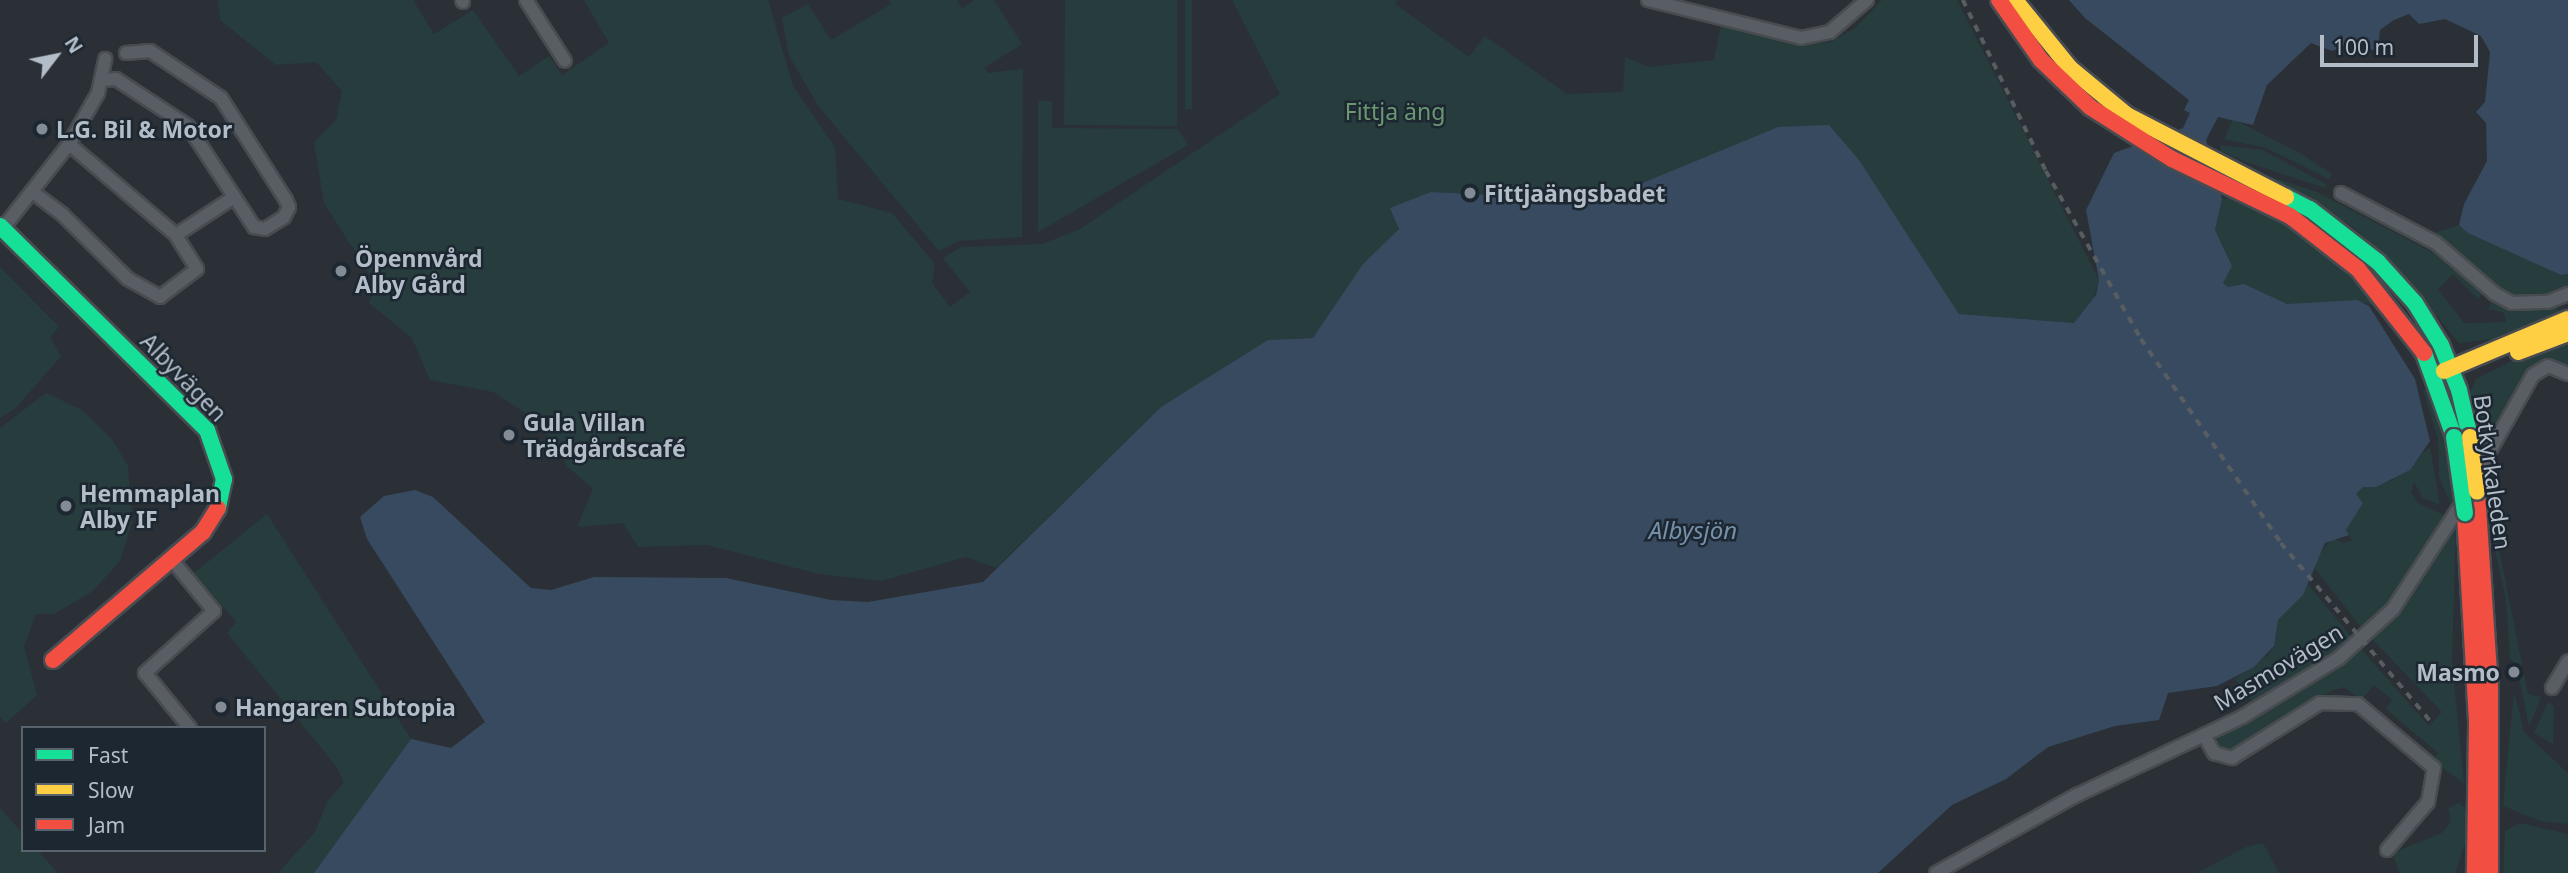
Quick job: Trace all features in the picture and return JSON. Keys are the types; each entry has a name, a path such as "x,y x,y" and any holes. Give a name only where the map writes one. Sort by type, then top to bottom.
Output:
{"main road":[{"name":"Botkyrkaleden","path":"1999,0 2042,60 2124,123 2233,179 2332,244 2392,306 2435,377 2462,437 2477,492 2490,690 2490,873"},
{"name":"Botkyrkaleden","path":"2015,0 2070,68 2124,123"},
{"name":"Botkyrkaleden","path":"2233,179 2310,209 2354,239 2399,283 2429,324 2453,370 2462,437 2477,724 2475,873"},
{"name":"Albyvägen","path":"2,227 214,440 222,463 223,493 203,533 53,660"},
{"path":"2453,370 2499,347 2568,319"},
{"path":"2429,324 2458,349 2499,347"},
{"path":"2435,377 2568,333"}],"street":[{"path":"526,0 565,61"},
{"path":"1648,0 1801,37 1830,32 1867,0"},
{"path":"102,80 116,79 188,126 258,229 284,217 289,207 215,92 150,51 127,53"},
{"path":"2,227 34,193 69,144 102,80 105,59"},
{"path":"34,193 63,215 128,279 159,297 197,269 176,235 69,144"},
{"path":"2341,193 2436,243 2495,294 2512,303 2548,302 2568,294"},
{"path":"176,235 234,197"},
{"name":"Masmovägen","path":"1936,873 2070,799 2204,735 2308,679 2376,628 2456,516 2528,383 2548,366 2568,374"},
{"path":"172,560 214,611 145,673 188,726"},
{"path":"2552,688 2568,661"},
{"path":"2204,735 2214,753 2232,758 2320,703 2353,702 2434,768 2428,802 2387,850"}],"green space":[{"name":"Fittja äng","path":"218,0 413,0 434,34 473,10 519,76 549,56 562,75 609,43 584,0 768,0 793,86 835,147 838,199 892,213 935,264 932,283 950,307 970,292 943,258 961,247 1042,244 1080,229 1280,94 1232,0 1397,0 1395,4 1469,57 1485,36 1567,94 1623,92 1625,57 1649,67 1714,60 1721,25 1799,44 1831,42 1855,28 1882,0 1957,0 2099,280 2091,307 2075,323 1959,314 1859,160 1778,127 1601,200 1431,192 1383,246 1313,338 1297,338 1161,407 996,568 966,557 881,581 819,574 707,545 638,547 623,523 577,527 593,489 567,466 538,421 493,392 430,380 412,338 369,303 377,286 324,203 314,142 336,120 342,91 316,62 276,65 220,20"},
{"path":"890,0 957,0 962,9 974,0 994,0 1022,44 984,68 989,73 1023,69 1022,237 959,241 939,251 819,107 789,56 782,18 808,4 831,40 891,4"},
{"path":"1065,0 1177,0 1177,126 1064,125"},
{"path":"1185,0 1192,0 1192,109 1185,109"},
{"path":"1038,101 1052,101 1052,128 1178,129 1188,145 1038,232"},
{"path":"2233,119 2300,153 2332,174 2329,179 2266,148 2224,139"},
{"path":"2220,145 2263,150 2326,184 2325,188 2243,161 2221,151"},
{"path":"2246,169 2317,192 2445,259 2483,293 2478,299 2453,274 2438,289 2464,323 2506,322 2504,313 2488,309 2492,300 2523,311 2556,305 2559,311 2501,338 2459,343 2394,265 2354,228 2315,203"},
{"path":"2232,198 2293,228 2331,257 2376,305 2351,301 2297,306 2271,300 2250,287 2228,287 2223,283 2230,261 2215,230 2222,199"},
{"path":"2459,225 2561,275 2568,274 2568,288 2525,300 2509,296 2431,234"},
{"path":"0,267 59,327 50,337 61,356 16,408 0,418"},
{"path":"2568,342 2568,369 2550,360 2529,371 2481,455 2470,393 2476,379 2516,359"},
{"path":"2428,388 2447,452 2454,497 2451,504 2439,478 2438,439 2423,390"},
{"name":"Hemmaplan Alby IF","path":"46,393 82,410 111,438 128,466 132,523 120,561 93,591 54,614 36,614 24,646 37,695 6,723 0,717 0,428"},
{"path":"2430,447 2440,505 2423,498 2414,482 2411,492 2418,503 2446,516 2391,601 2364,631 2312,565 2332,538 2344,543 2352,540 2346,530 2363,503 2356,495 2363,486 2391,481"},
{"path":"2482,465 2528,694 2541,697 2529,727 2517,667 2510,658 2506,599 2490,530"},
{"path":"267,514 411,739 314,873 278,873 315,832 327,802 344,782 336,766 227,633 236,622 194,573"},
{"path":"2456,525 2452,661 2464,783 2432,760 2438,753 2386,709 2392,700 2374,685 2361,700 2344,687 2331,691 2235,751 2221,749 2217,737 2361,649 2429,726 2442,712 2372,639 2397,612"},
{"path":"2305,581 2354,640 2254,704 2235,679 2268,655 2274,646 2278,620 2303,595"},
{"path":"2514,691 2524,732 2568,773 2568,824 2540,821 2503,806"},
{"path":"2548,702 2554,706 2553,744 2534,733"},
{"path":"2459,803 2466,809 2466,841 2455,873 2400,873 2392,853 2442,833 2451,821 2448,808"},
{"path":"0,808 21,832 21,852 39,852 58,873 0,873"},
{"path":"2520,823 2568,834 2568,873 2503,873 2505,831"},
{"path":"2263,843 2279,873 2197,873 2246,847"}],"water":[{"name":"Albysjön","path":"2069,0 2568,0 2568,274 2561,275 2468,233 2459,225 2464,204 2487,161 2486,123 2476,112 2485,102 2490,52 2481,36 2445,19 2419,24 2409,14 2394,20 2380,30 2378,51 2369,49 2360,39 2332,51 2311,43 2267,85 2253,125 2218,117 2206,140 2222,199 2215,230 2232,266 2223,283 2228,287 2244,284 2287,304 2357,300 2369,306 2415,379 2430,441 2410,470 2376,487 2363,487 2356,494 2363,503 2346,530 2349,535 2325,543 2303,595 2278,620 2274,646 2254,667 2217,686 2168,693 2159,720 2115,726 2048,747 2006,779 1952,805 1878,873 314,873 411,739 451,748 485,722 367,539 360,517 384,496 415,490 433,497 531,588 551,590 594,577 726,578 831,600 868,602 983,582 1161,407 1268,340 1313,338 1363,264 1399,229 1390,208 1431,192 1601,200 1778,127 1829,125 1859,160 1959,314 2074,323 2096,295 2099,280 2086,210 2114,153 2183,128 2190,113 2184,110 2189,100 2085,18"}],"railway":[{"path":"1963,0 2046,171 2141,339 2281,543 2431,722"}],"traffic: fast":[{"path":"2286,197 2310,209 2378,262 2415,303 2441,345 2459,390 2470,437"},
{"path":"0,226 207,430 224,479 218,508"},
{"path":"2424,353 2454,437"},
{"path":"2454,437 2465,513"}],"traffic: slow":[{"path":"2015,0 2070,68 2127,115 2286,197"},
{"path":"2444,371 2568,319"},
{"path":"2518,352 2568,333"},
{"path":"2470,437 2477,492"}],"traffic: jam":[{"path":"1999,0 2041,60 2090,107 2172,159 2290,216 2358,269 2424,353"},
{"path":"2477,492 2490,690 2490,873"},
{"path":"53,660 203,532 218,508"},
{"path":"2465,513 2477,724 2475,873"}],"place":[{"name":"L.G. Bil & Motor","path":"42,129"},
{"name":"Fittjaängsbadet","path":"1470,193"},
{"name":"Öpennvård Alby Gård","path":"341,271"},
{"name":"Gula Villan Trädgårdscafé","path":"509,435"},
{"name":"Hemmaplan Alby IF","path":"66,506"},
{"name":"Masmo","path":"2514,672"},
{"name":"Hangaren Subtopia","path":"221,707"}]}
